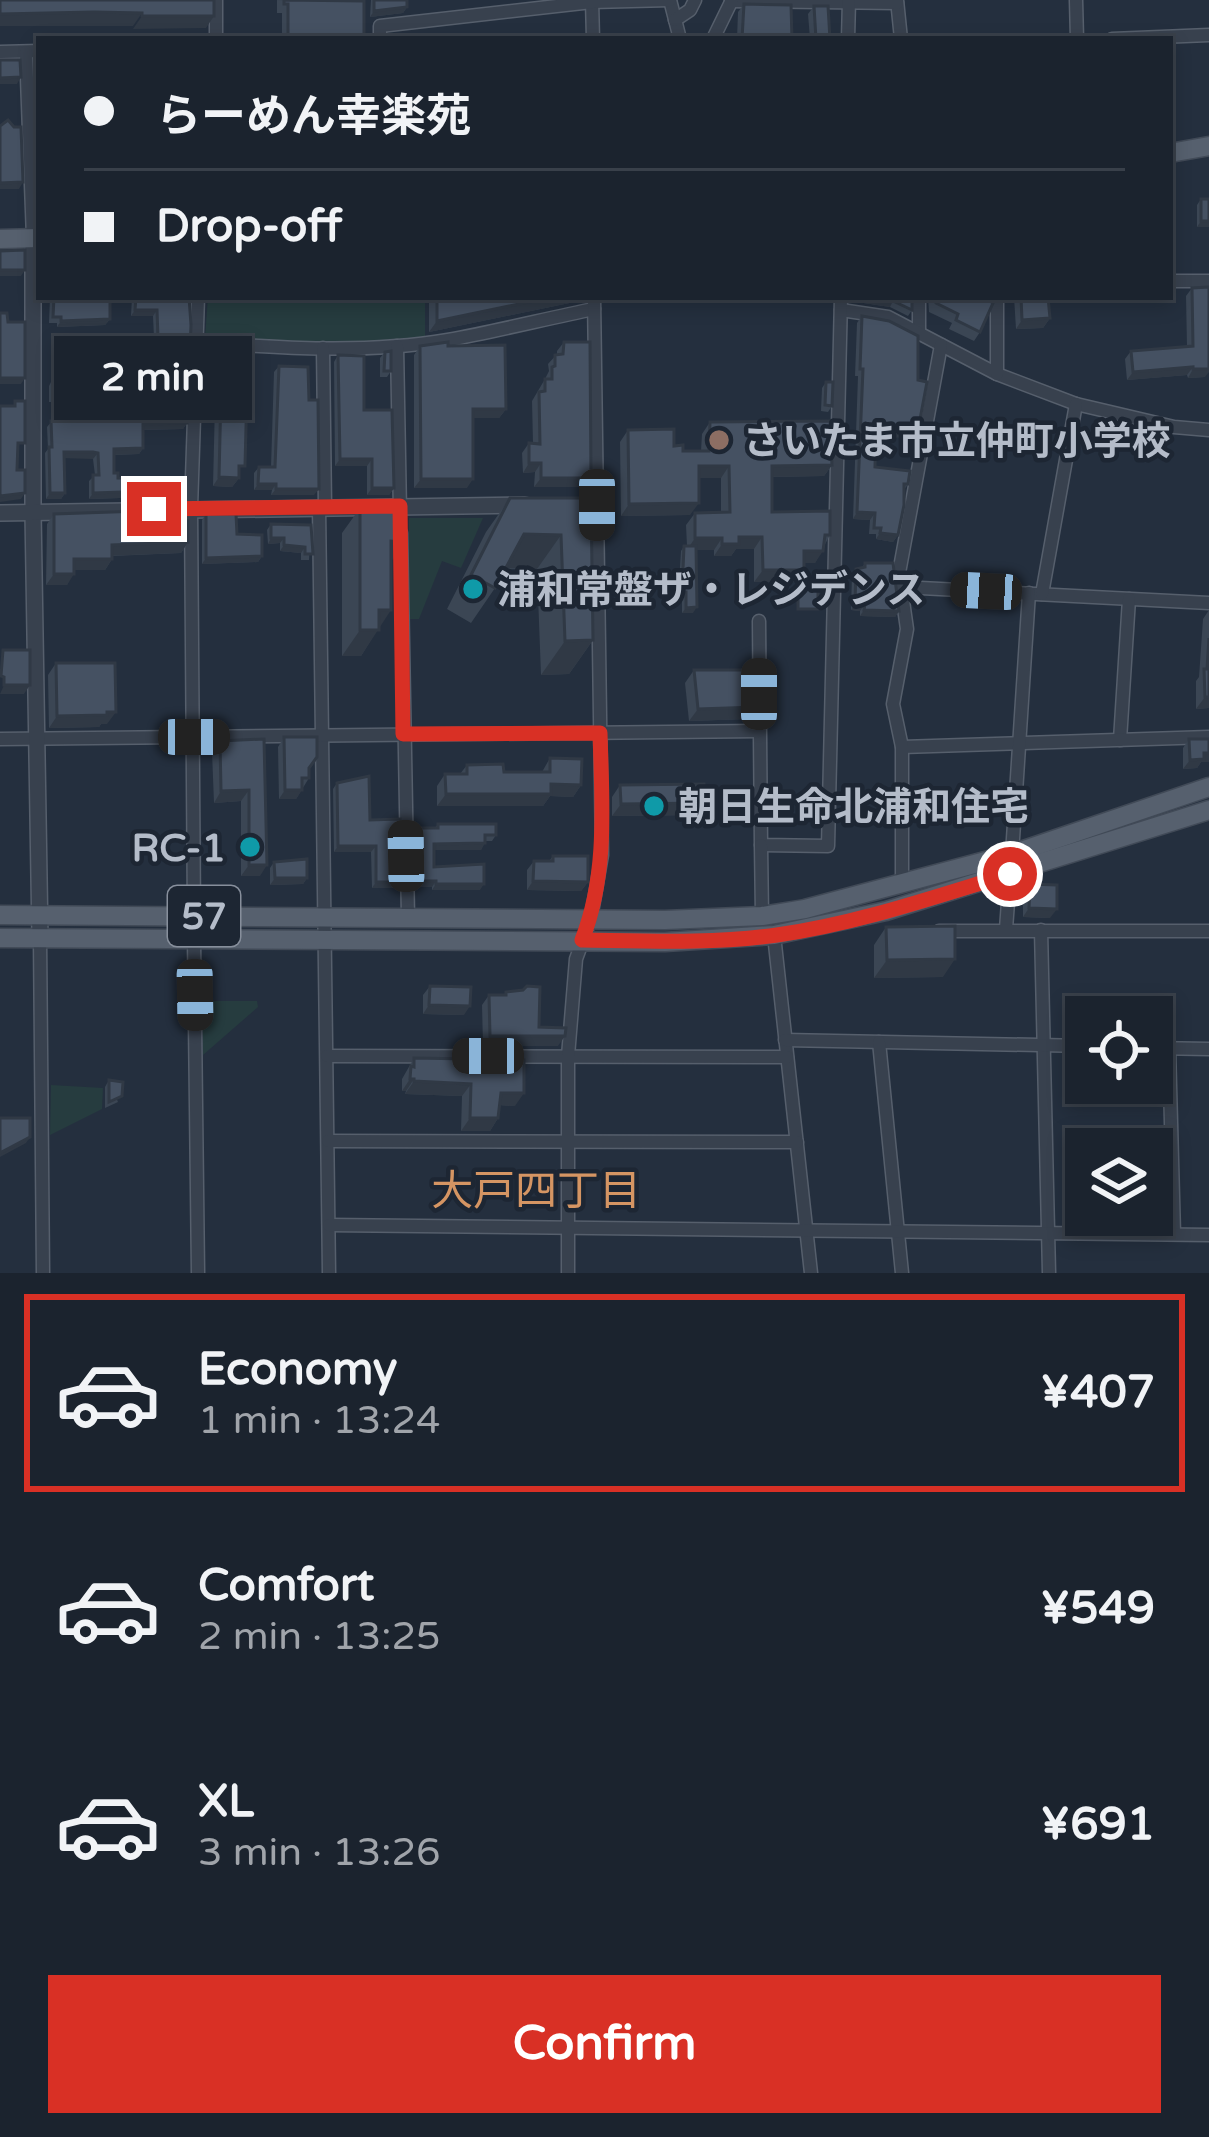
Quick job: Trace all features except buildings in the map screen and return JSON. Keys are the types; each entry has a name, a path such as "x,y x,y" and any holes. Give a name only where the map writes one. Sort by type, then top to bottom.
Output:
{"main road":[{"path":"1173,152 1209,146"},
{"path":"0,238 36,238"},
{"name":"57","path":"0,938 704,941 774,935 886,911 1209,788"},
{"name":"57","path":"0,915 762,916 1011,864 1209,810"}],"street":[{"path":"216,0 216,36"},
{"path":"380,36 380,26 592,1 670,0 679,36"},
{"path":"675,20 695,0"},
{"path":"848,36 849,0"},
{"path":"714,36 732,1 849,0 897,1 901,36"},
{"path":"1076,0 1077,36"},
{"path":"592,1 593,36"},
{"path":"1173,36 1209,35"},
{"path":"0,52 32,51 43,1273"},
{"path":"1173,281 1209,281"},
{"path":"194,916 191,508 198,300"},
{"path":"919,300 919,332"},
{"path":"997,300 997,374"},
{"path":"197,342 397,346 446,340 594,303 602,855 591,918 576,958 568,1056 568,1273"},
{"path":"761,845 828,846 841,304 889,317 997,374 1076,404 1174,427 1209,430"},
{"path":"902,884 902,747 893,704 908,629 899,573 941,345"},
{"path":"397,346 407,917"},
{"path":"323,348 329,1273"},
{"path":"1006,929 1019,743 1036,594 1076,404"},
{"path":"575,505 597,505"},
{"path":"0,513 532,506"},
{"path":"901,586 1209,603"},
{"path":"1120,740 1130,598"},
{"path":"759,621 762,916"},
{"path":"0,740 759,731"},
{"path":"902,747 1209,736"},
{"path":"1041,930 1049,1273"},
{"path":"922,932 1209,931"},
{"path":"774,935 811,1273"},
{"path":"194,939 198,1273"},
{"path":"785,1040 1065,1046"},
{"path":"878,1042 902,1273"},
{"path":"1173,1048 1209,1049"},
{"path":"327,1056 787,1057"},
{"path":"1171,1104 1174,1234"},
{"path":"328,1141 797,1142"},
{"path":"329,1225 1209,1234"}],"green space":[{"path":"208,300 425,300 425,337 315,343 205,338"},
{"path":"409,518 483,518 461,568 442,561 419,619 408,619"},
{"path":"202,1001 257,1001 258,1007 203,1055"},
{"path":"51,1085 103,1088 102,1109 50,1135"}],"place":[{"name":"さいたま市立仲町小学校","path":"719,440"},
{"name":"浦和常盤ザ・レジデンス","path":"473,589"},
{"name":"朝日生命北浦和住宅","path":"654,806"},
{"name":"RC-1","path":"250,847"}],"district":[{"name":"大戸四丁目","path":"536,1190"}],"route":[{"path":"154,509 400,506 403,734 600,733 602,855 591,918 582,940 704,941 808,930 1010,874"}]}
